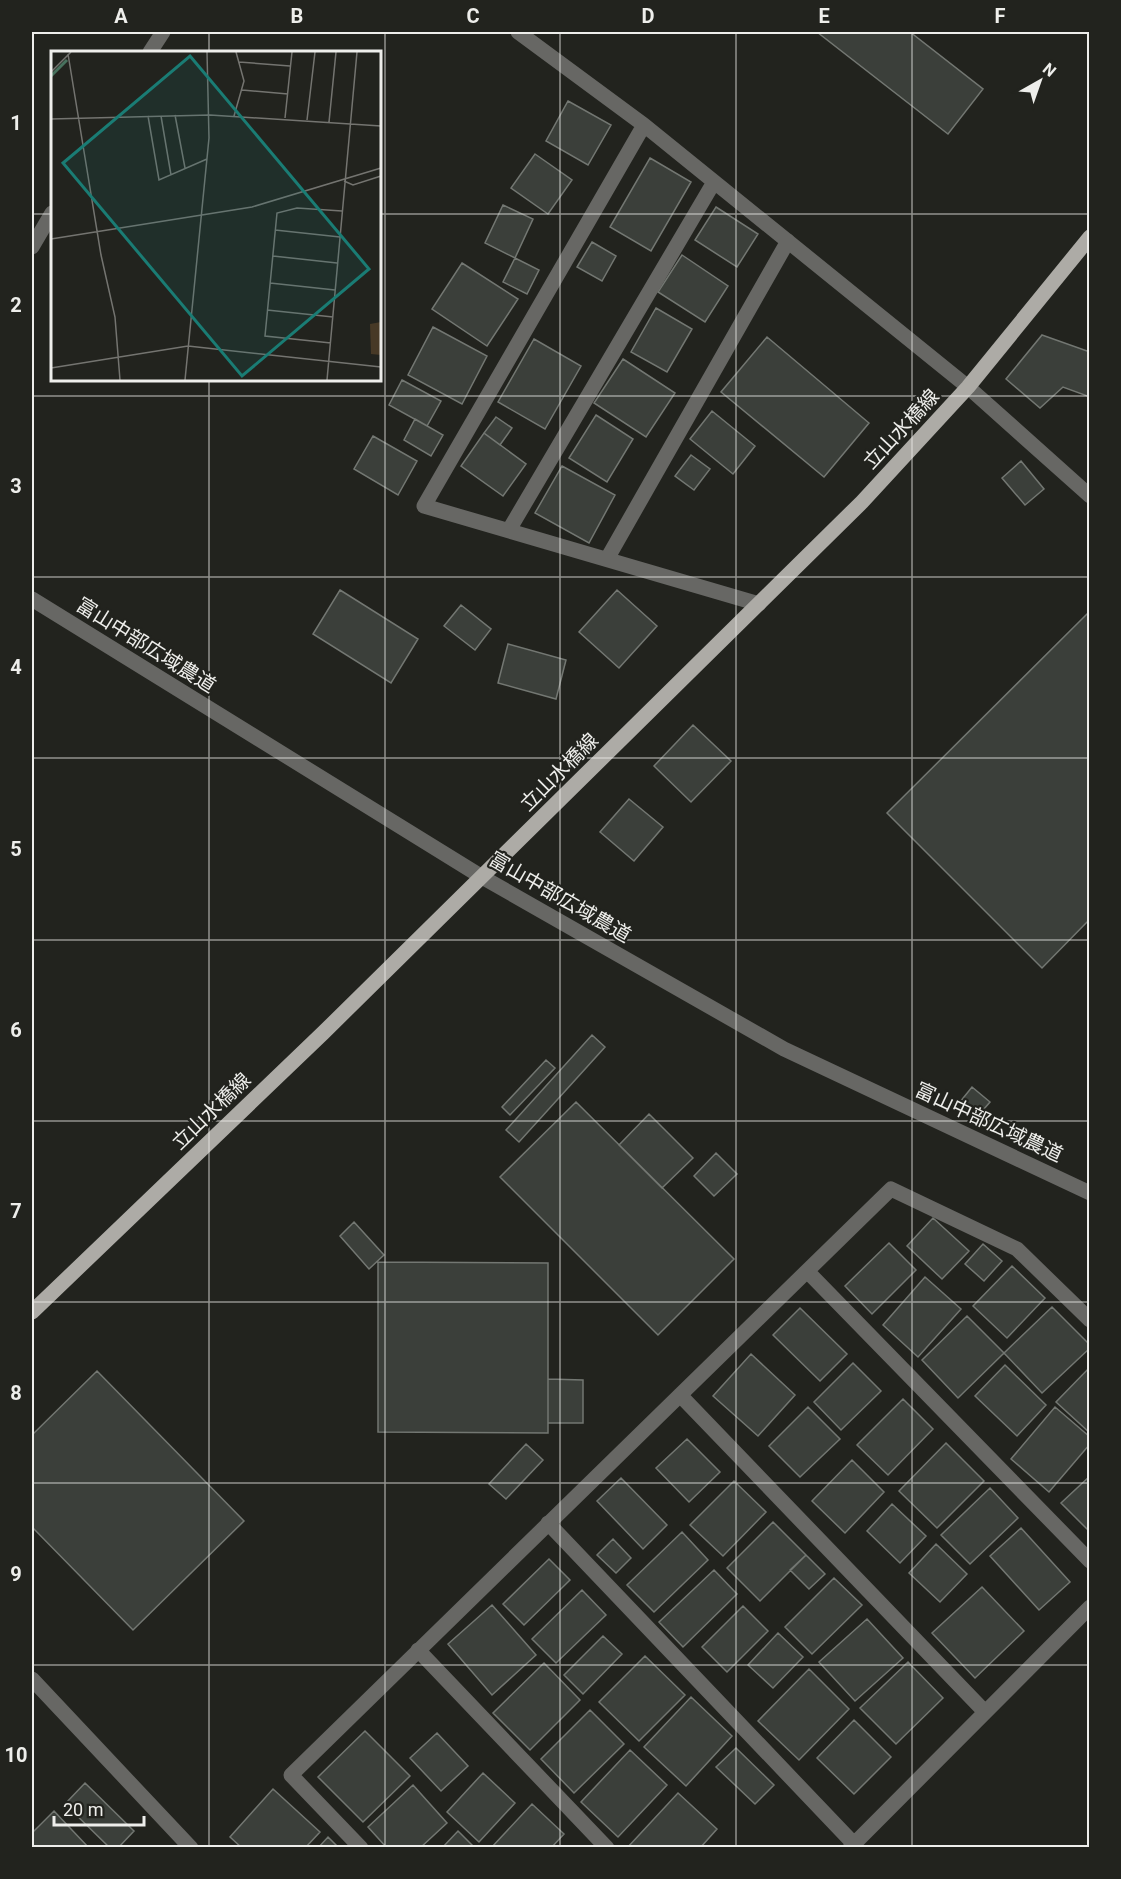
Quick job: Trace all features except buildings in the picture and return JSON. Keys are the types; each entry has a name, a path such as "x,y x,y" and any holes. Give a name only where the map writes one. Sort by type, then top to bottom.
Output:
{"main road":[{"name":"立山水橋線","path":"32,1312 323,1033 862,502 968,387 1089,237"}],"street":[{"path":"151,51 163,32"},
{"path":"518,32 644,125 968,387 1089,496"},
{"path":"644,125 424,506 759,604"},
{"path":"509,530 714,182"},
{"path":"32,247 51,215"},
{"path":"607,559 788,241"},
{"name":"富山中部広域農道","path":"32,599 482,877 784,1049 1089,1193"},
{"path":"361,1848 291,1774 891,1189 1017,1249 1089,1320"},
{"path":"807,1271 1089,1561"},
{"path":"680,1395 985,1712"},
{"path":"548,1523 852,1846 1089,1606"},
{"path":"418,1650 607,1848"},
{"path":"32,1679 191,1848"}]}
